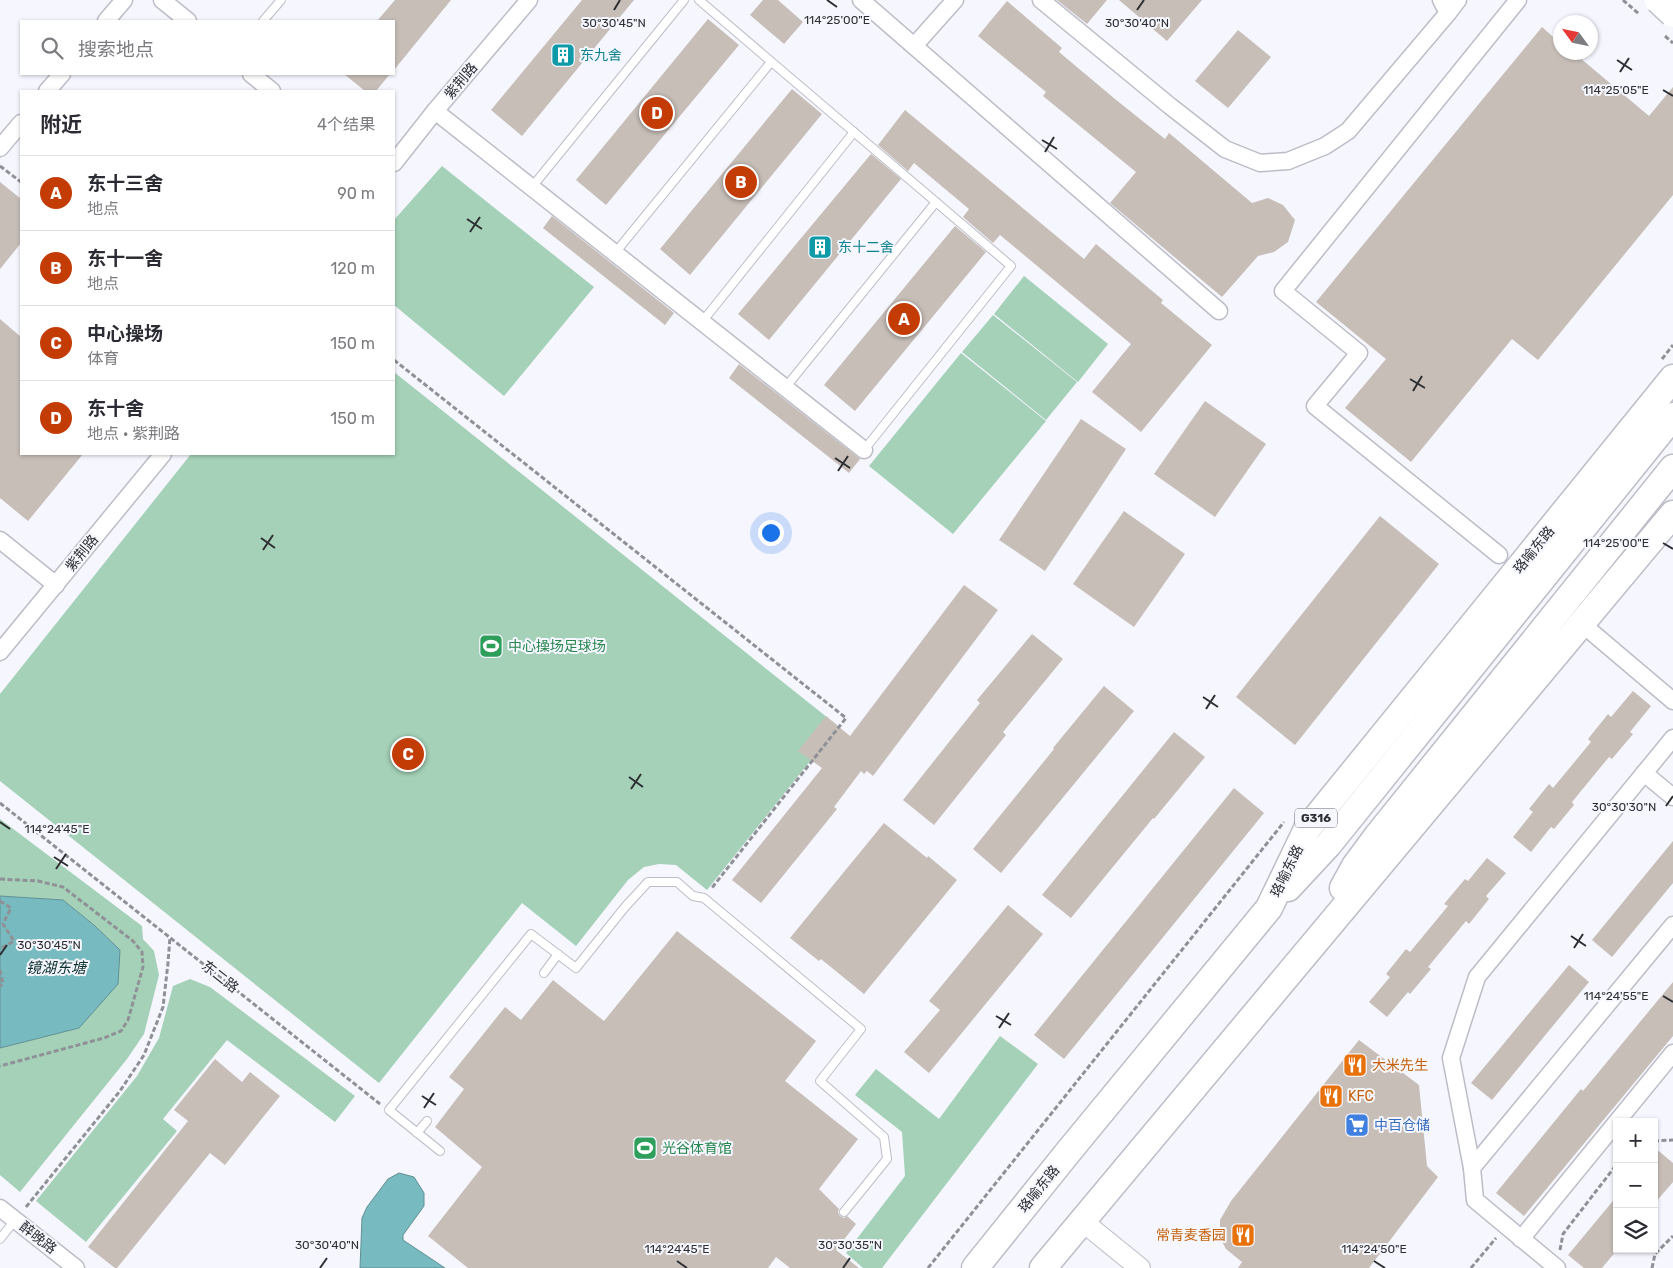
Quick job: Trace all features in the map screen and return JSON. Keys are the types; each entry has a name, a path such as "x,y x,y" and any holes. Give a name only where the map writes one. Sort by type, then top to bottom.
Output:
{"highway":[{"path":"1658,0 1673,14"},
{"name":"珞喻东路","path":"975,1268 1269,908 1307,829 1673,378"},
{"path":"1269,908 1328,845 1673,416"},
{"path":"1312,946 1356,866 1378,835 1673,468"},
{"path":"1043,1268 1673,514"}],"street":[{"path":"107,20 124,0"},
{"path":"162,0 187,20"},
{"name":"紫荆路","path":"395,162 530,0"},
{"path":"861,0 1219,311"},
{"path":"914,46 956,0"},
{"path":"1041,0 1225,149 1260,162 1288,161 1325,146 1348,131 1449,4"},
{"path":"1499,555 1315,406 1359,353 1283,291 1518,0"},
{"path":"49,90 61,75"},
{"path":"252,75 271,90"},
{"path":"436,111 864,450"},
{"path":"0,148 20,124"},
{"name":"紫荆路","path":"0,652 162,455"},
{"path":"0,540 56,585"},
{"path":"1581,623 1673,701"},
{"path":"1556,1268 1475,1200 1472,1168 1451,1058 1477,977 1673,738"},
{"path":"1644,773 1673,797"},
{"path":"1472,1168 1673,925"},
{"path":"1521,1239 1673,1053"},
{"name":"醉晚路","path":"0,1208 76,1268"},
{"path":"1082,1221 1140,1268"}],"lane":[{"path":"264,20 281,0"},
{"path":"532,187 684,0"},
{"path":"699,0 1011,266 864,450"},
{"path":"615,253 771,62"},
{"path":"702,322 854,132"},
{"path":"785,388 936,202"},
{"path":"440,1151 389,1110 531,934 576,968 625,907 648,882 677,882 693,896 704,898 861,1030 820,1081 884,1137 887,1160 844,1212"},
{"path":"544,973 558,954"},
{"path":"417,1133 426,1121"},
{"path":"0,1239 15,1220"}],"path":[{"path":"0,165 20,181"},
{"path":"395,361 846,718 704,898"},
{"name":"东二路","path":"0,803 389,1110"},
{"path":"0,879 38,881 62,888 133,941 142,952 143,967 128,1020 122,1031 104,1038 0,1066"},
{"path":"0,902 11,908 3,924 14,941 0,948"},
{"path":"15,1220 120,1091 144,1055 163,1007 170,937"},
{"path":"0,970 3,984 0,986"},
{"path":"1658,1141 1673,1140"},
{"path":"1556,1268 1563,1234 1613,1169"},
{"path":"1471,1268 1506,1226"},
{"path":"1652,1268 1655,1254 1673,1236"}],"green space":[{"path":"442,166 594,287 504,396 395,306 395,219"},
{"path":"1024,276 1108,344 1078,382 994,314"},
{"path":"993,315 1077,382 1046,420 962,352"},
{"path":"961,353 1046,421 953,534 869,466"},
{"path":"395,373 838,726 707,890 676,865 659,864 644,867 628,880 576,946 522,903 379,1083 0,781 0,694 190,455 395,455"},
{"path":"0,819 142,926 143,939 154,951 159,975 144,1034 127,1059 20,1192 0,1175 0,1048 79,1028 120,950 95,926 63,900 0,896"},
{"path":"190,979 210,987 355,1096 335,1122 227,1040 163,1119 177,1131 86,1242 36,1201 137,1076 159,1038 173,986"},
{"path":"1000,1036 1038,1064 882,1268 863,1268 846,1253 905,1176 902,1132 855,1095 876,1069 939,1119"}],"water":[{"name":"镜湖东塘","path":"0,896 63,900 95,926 120,950 118,984 79,1028 0,1048"},
{"path":"399,1173 414,1177 424,1193 424,1206 403,1235 403,1240 445,1268 360,1268 362,1218 367,1207 388,1179"}],"building":[{"path":"395,0 451,0 395,69 395,20 378,20"},
{"name":"东九舍","path":"582,0 634,0 522,136 491,110"},
{"path":"763,0 778,0 803,22 784,44 750,15"},
{"path":"1057,0 1107,0 1087,24"},
{"path":"1119,0 1202,0 1167,41"},
{"path":"1007,1 1062,48 1059,52 1165,139 1169,133 1252,203 1268,198 1283,205 1295,220 1288,242 1274,252 1258,256 1222,297 1110,203 1136,172 1043,96 1046,92 978,36"},
{"path":"708,19 739,45 606,205 576,180"},
{"path":"1542,27 1553,37 1553,60 1582,60 1649,116 1673,87 1673,195 1538,360 1512,339 1411,462 1345,408 1386,359 1316,302"},
{"path":"1238,30 1271,57 1228,108 1195,81"},
{"path":"345,75 389,75 377,90 364,90"},
{"path":"792,89 822,114 690,275 660,249"},
{"path":"905,110 1084,259 1096,244 1163,300 1161,303 1212,345 1141,432 1092,392 1131,344 1000,235 993,243 963,217 969,209 914,163 908,171 878,145"},
{"name":"东十二舍","path":"871,154 901,179 769,340 738,314"},
{"path":"0,182 20,198 20,244 0,269"},
{"path":"552,216 674,313 665,325 543,228"},
{"path":"955,226 986,252 855,411 824,385"},
{"path":"0,319 20,336 20,455 82,455 28,521 0,498"},
{"path":"739,364 860,459 849,473 729,378"},
{"path":"1205,401 1266,444 1215,517 1154,474"},
{"path":"1081,419 1126,449 1045,571 999,540"},
{"path":"1124,511 1185,554 1134,627 1073,584"},
{"path":"1380,516 1439,564 1295,745 1236,697"},
{"path":"964,585 998,610 873,776 867,771 864,774 861,771 834,807 837,809 761,903 732,880 822,768 798,751 826,716 850,736"},
{"path":"1032,634 1063,659 1003,732 1006,735 934,825 903,800 980,703 977,700"},
{"path":"1104,686 1134,711 1001,873 973,849"},
{"path":"1633,691 1651,706 1630,732 1633,734 1612,759 1609,757 1572,802 1574,805 1554,829 1551,827 1531,852 1513,837 1533,812 1529,809 1549,784 1553,788 1591,742 1588,739 1608,714 1611,717"},
{"path":"1174,732 1205,757 1071,918 1042,895"},
{"path":"1234,788 1264,813 1064,1059 1034,1035"},
{"path":"884,823 957,880 864,994 821,959 819,961 790,938"},
{"path":"1673,841 1673,883 1612,957 1592,940"},
{"path":"1487,858 1506,873 1486,896 1489,899 1469,924 1466,921 1428,967 1431,969 1387,1017 1369,1002 1390,977 1386,974 1406,949 1410,952 1448,906 1444,904 1465,879 1468,881"},
{"path":"1008,905 1043,934 929,1073 904,1052 940,1010 929,1001"},
{"path":"677,931 816,1041 785,1081 858,1139 819,1189 839,1209 840,1216 844,1218 847,1216 856,1224 836,1250 859,1268 790,1268 776,1257 768,1268 468,1268 428,1236 482,1167 435,1127 464,1089 449,1077 505,1007 521,1020 553,980 604,1021"},
{"path":"1569,965 1589,982 1492,1100 1471,1083"},
{"path":"1673,982 1673,1036 1524,1216 1496,1193 1581,1089 1583,1091"},
{"name":"中百仓储","path":"1359,1040 1419,1085 1427,1166 1438,1177 1369,1268 1238,1268 1242,1262 1226,1249 1220,1238 1220,1220 1231,1201"},
{"path":"215,1059 242,1082 250,1072 280,1096 225,1165 210,1153 117,1268 115,1268 88,1247 188,1121 174,1110"},
{"path":"1658,1150 1673,1163 1673,1182 1658,1199"},
{"path":"1613,1201 1614,1253 1602,1268 1584,1268 1568,1255"}],"place":[{"name":"东九舍","path":"563,55"},
{"name":"东十舍","path":"657,113"},
{"name":"东十一舍","path":"741,182"},
{"name":"东十二舍","path":"820,247"},
{"name":"东十三舍","path":"904,319"},
{"name":"中心操场足球场","path":"491,646"},
{"name":"中心操场","path":"408,754"},
{"name":"大米先生","path":"1355,1065"},
{"name":"KFC","path":"1331,1096"},
{"name":"中百仓储","path":"1357,1125"},
{"name":"光谷体育馆","path":"645,1148"},
{"name":"常青麦香园","path":"1243,1235"}]}
